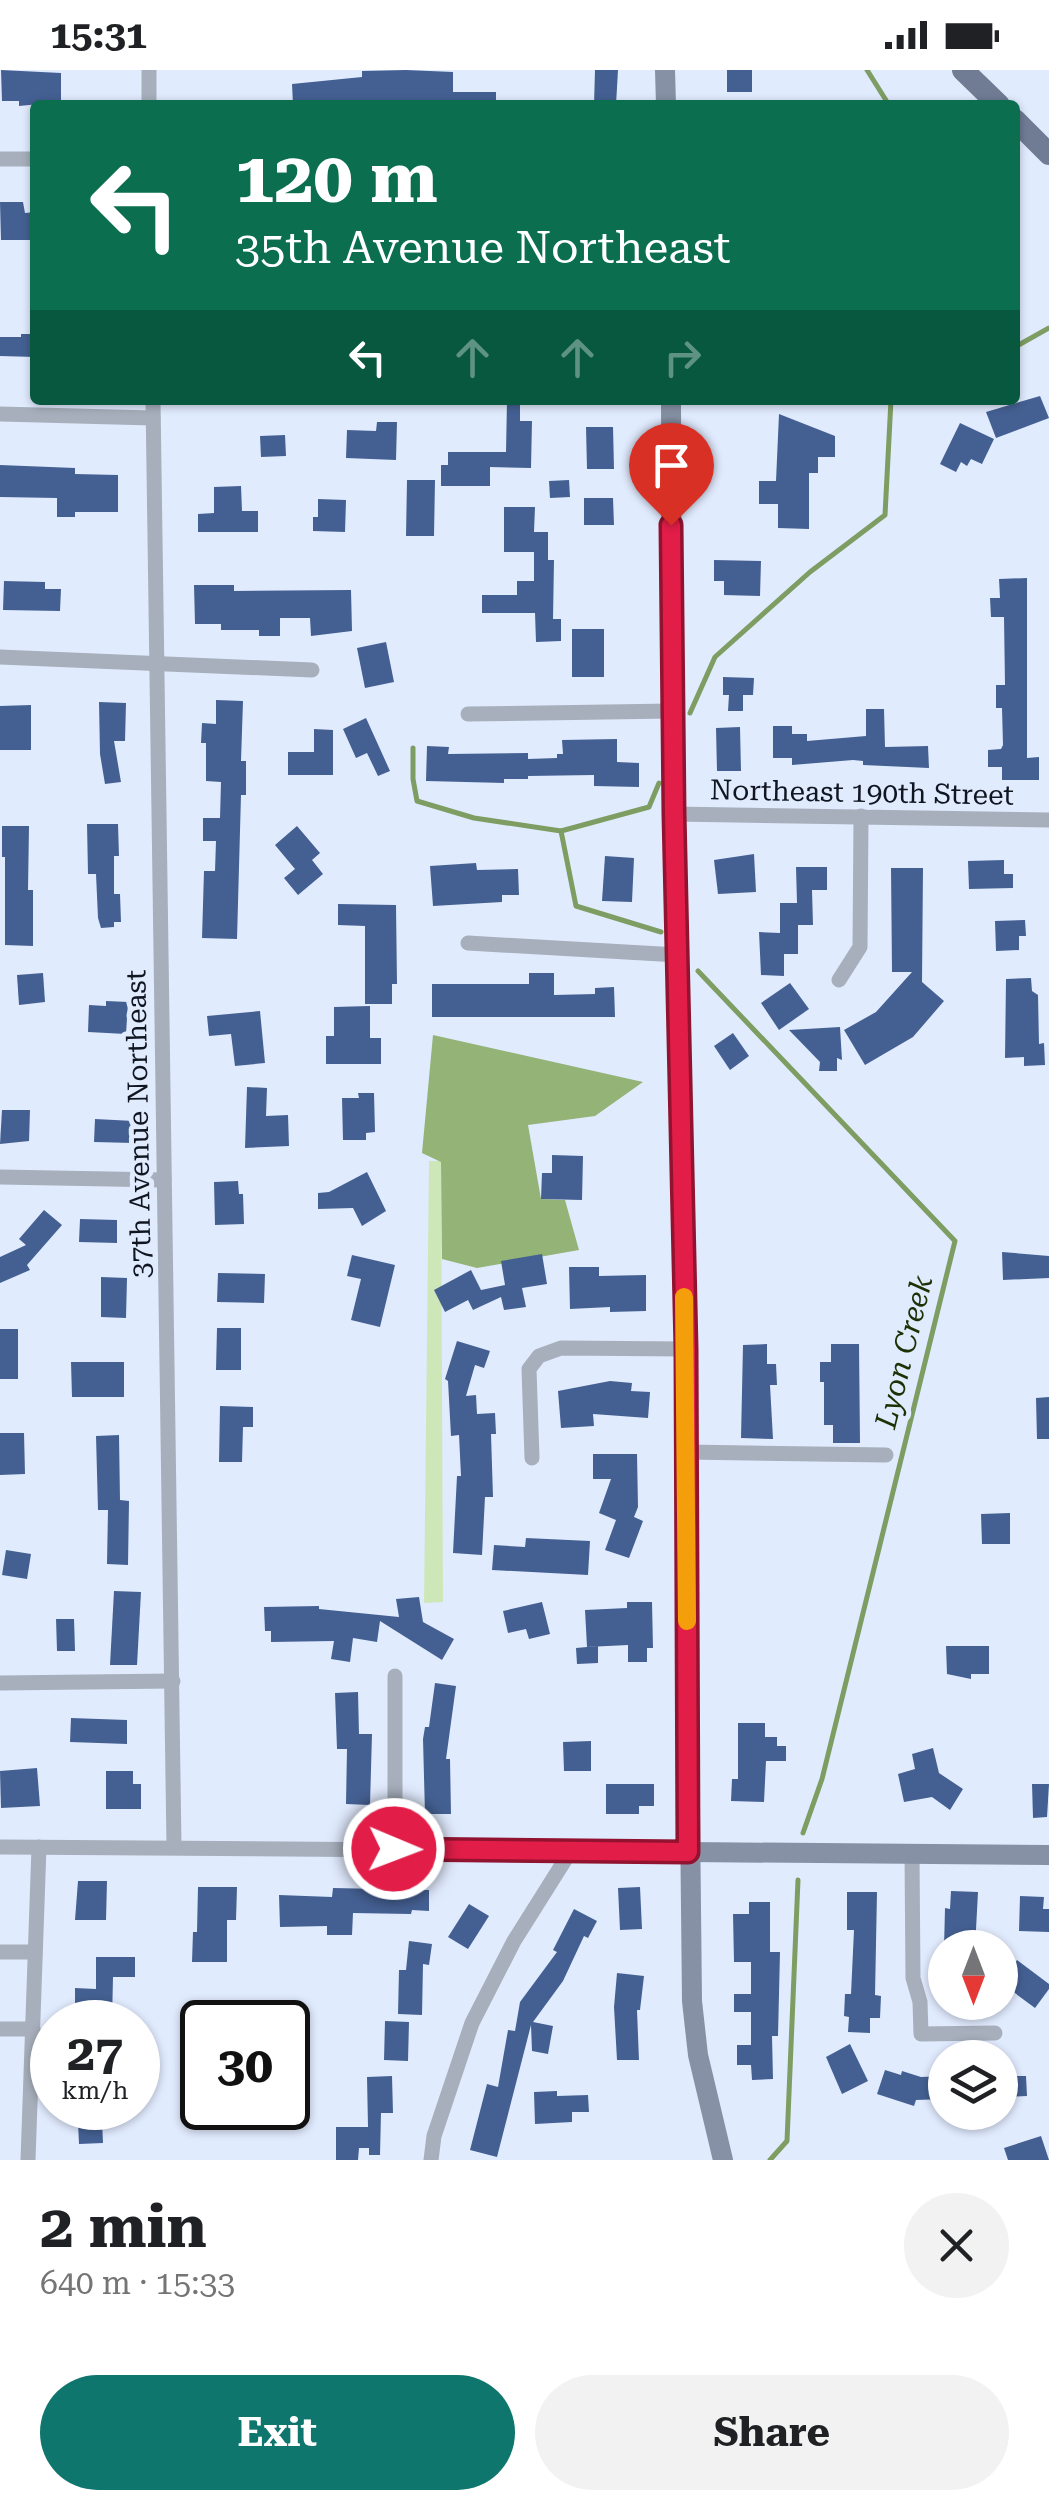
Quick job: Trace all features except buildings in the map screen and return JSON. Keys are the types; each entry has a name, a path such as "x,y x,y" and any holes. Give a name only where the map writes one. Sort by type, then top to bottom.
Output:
{"main road":[{"path":"963,70 994,100"},
{"path":"1020,125 1049,154"}],"street":[{"path":"149,70 150,100"},
{"path":"665,70 666,100"},
{"path":"0,159 30,159"},
{"name":"37th Avenue Northeast","path":"153,405 174,1847"},
{"path":"670,405 692,2001 698,2055 723,2160"},
{"path":"0,414 154,418"},
{"path":"0,657 312,670"},
{"path":"468,714 672,711"},
{"name":"Northeast 190th Street","path":"674,814 1049,820"},
{"path":"840,980 860,947 861,816"},
{"path":"468,943 678,955"},
{"path":"0,1177 164,1180"},
{"path":"532,1458 528,1368 539,1356 560,1348 686,1349"},
{"path":"686,1452 886,1455"},
{"path":"394,1676 394,1849"},
{"path":"0,1684 173,1681"},
{"path":"0,1847 1049,1855"},
{"path":"33,2000 39,1847"},
{"path":"431,2160 434,2136 472,2023 514,1941 570,1852"},
{"path":"912,1854 913,1978 920,2002 921,2034 996,2033"},
{"path":"0,1952 35,1952"},
{"path":"0,2029 30,2029"},
{"path":"28,2160 30,2094"}],"green space":[{"path":"433,1035 643,1082 595,1116 528,1125 541,1199 565,1200 579,1250 477,1268 442,1259 441,1162 422,1153"},
{"path":"429,1161 441,1161 443,1602 424,1603"}],"waterway":[{"name":"Lyon Creek","path":"867,70 886,100"},
{"path":"1020,344 1049,328"},
{"name":"Lyon Creek","path":"690,713 715,657 810,572 885,515 891,405"},
{"path":"413,748 417,801 474,818 561,831"},
{"name":"Lyon Creek","path":"659,783 649,807 561,831 576,906 661,932"},
{"name":"Lyon Creek","path":"698,971 955,1241 822,1779 803,1833"},
{"name":"Lyon Creek","path":"770,2160 787,2141 798,1880"}],"slow traffic":[{"path":"684,1297 687,1621"}],"route":[{"path":"394,1849 688,1852 686,1349 671,525"}]}
